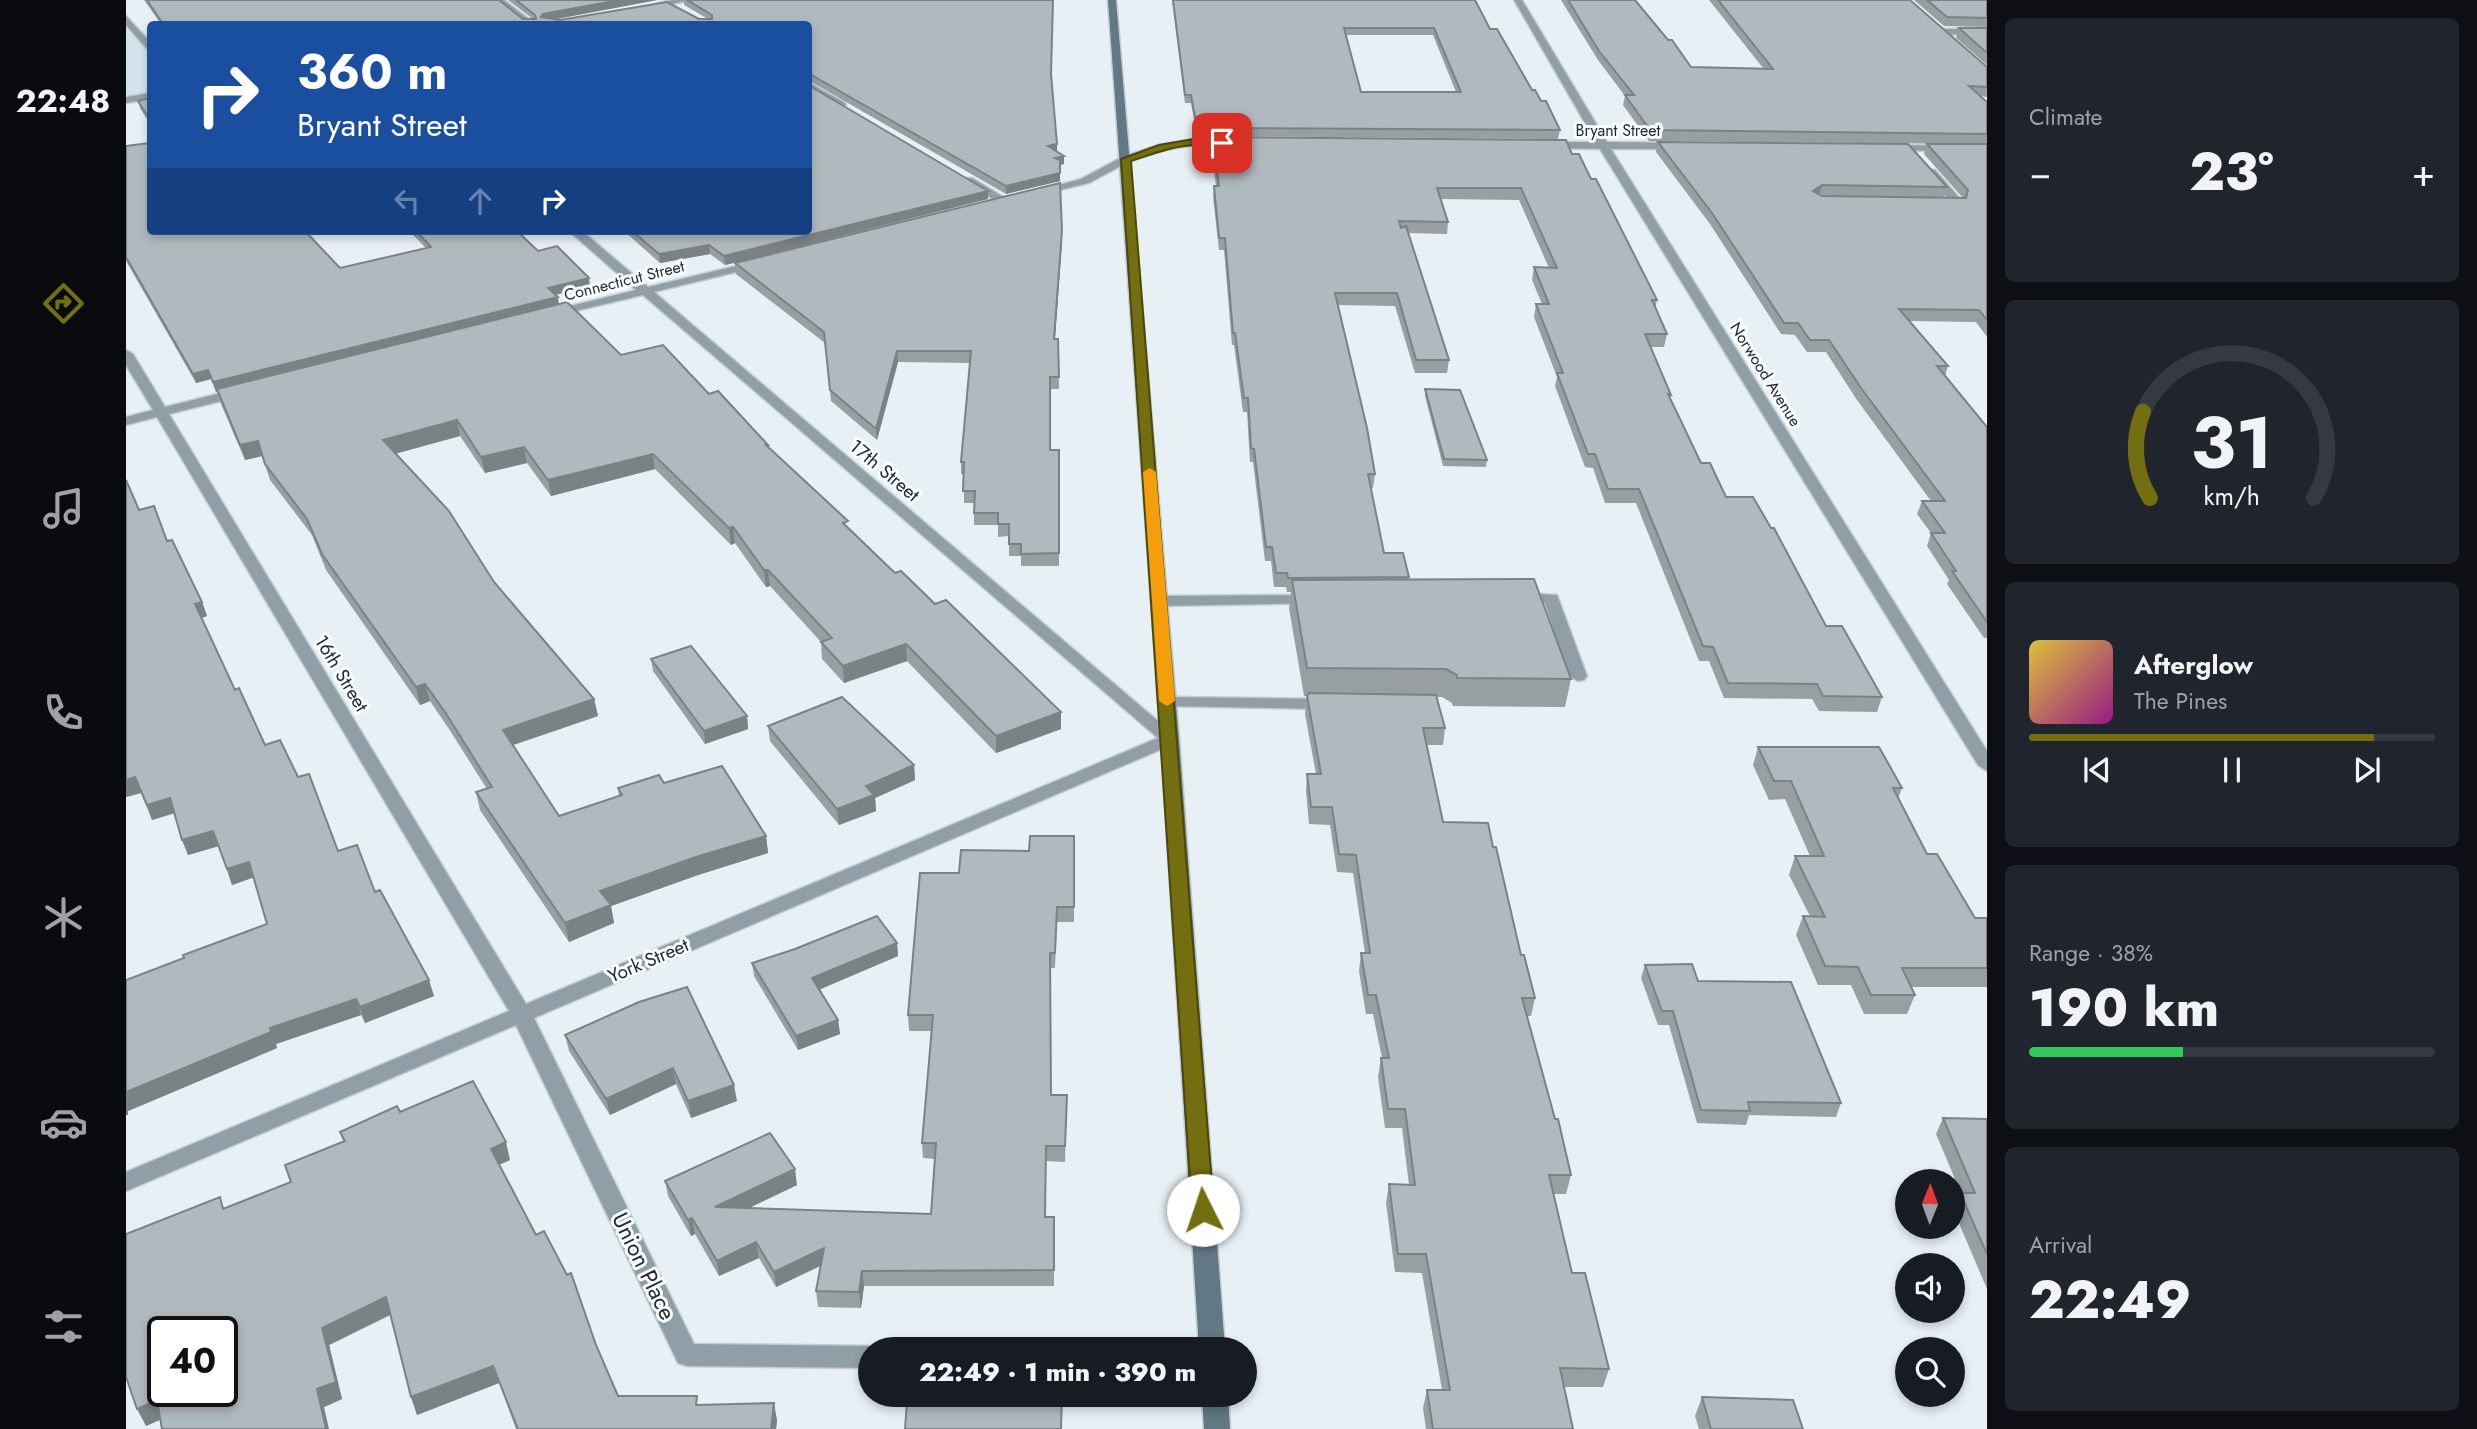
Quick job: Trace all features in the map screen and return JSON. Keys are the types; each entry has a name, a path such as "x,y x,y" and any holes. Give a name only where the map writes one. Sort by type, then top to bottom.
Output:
{"street":[{"path":"498,0 527,21"},
{"path":"643,8 686,0"},
{"path":"1112,0 1160,601 1211,1337"},
{"name":"Norwood Avenue","path":"1518,0 1604,146 1987,765"},
{"path":"670,3 687,13"},
{"path":"126,19 147,44"},
{"path":"1932,24 1950,40"},
{"path":"1941,32 1987,32"},
{"path":"812,87 856,114"},
{"path":"126,100 147,96"},
{"path":"1031,194 1085,181 1126,159 1163,147 1194,142 1250,143"},
{"name":"Bryant Street","path":"1527,145 1688,146"},
{"path":"1882,148 1987,149"},
{"path":"1910,149 1959,204 1931,203"},
{"path":"952,171 1004,201"},
{"path":"990,205 1017,198"},
{"name":"17th Street","path":"580,235 1170,739"},
{"name":"Connecticut Street","path":"532,319 774,259"},
{"name":"16th Street","path":"126,354 521,1013"},
{"path":"126,421 254,389"},
{"path":"1495,598 1551,598 1578,676"},
{"path":"1160,601 1327,599"},
{"path":"1167,702 1348,704"},
{"name":"York Street","path":"126,1182 1170,739"},
{"name":"Union Place","path":"521,1013 687,1354 858,1357"},
{"path":"1216,1407 1217,1429"}],"shaded area":[{"path":"126,19 147,44 147,96 126,100"}],"building":[{"path":"147,0 499,0 523,19 536,19 535,15 516,0 620,0 543,14 541,17 560,20 667,2 699,19 712,19 712,15 687,0 1053,0 1051,74 1057,144 1048,146 1064,156 1055,158 1060,160 1060,173 1006,186 812,75 812,21 161,21"},
{"path":"1173,0 1475,0 1490,29 1497,29 1532,90 1535,90 1541,101 1546,101 1560,130 1210,128 1209,117 1195,117 1191,95 1185,95","holes":["1344,28 1434,28 1461,92 1361,92"]},
{"path":"1568,0 1635,0 1668,40 1672,40 1691,67 1773,69 1718,0 1910,0 1987,67 1987,87 1969,86 1987,102 1987,134 1650,130 1625,95 1634,95 1599,51"},
{"path":"1927,0 1987,0 1987,18 1947,17"},
{"path":"1959,28 1987,28 1987,53"},
{"path":"812,87 988,191 812,234"},
{"path":"147,99 147,115 138,101"},
{"path":"1212,137 1566,140 1572,154 1579,154 1591,179 1596,179 1657,300 1652,300 1667,334 1645,334 1671,395 1668,394 1701,463 1710,463 1726,497 1753,497 1771,528 1774,528 1826,626 1842,626 1882,697 1823,696 1817,684 1728,683 1713,647 1703,646 1639,489 1608,489 1595,454 1588,454 1557,373 1563,373 1536,304 1549,304 1534,267 1557,268 1521,188 1437,188 1448,222 1399,221 1401,228 1406,226 1449,360 1416,360 1397,293 1335,293 1367,428 1375,474 1368,474 1384,553 1403,553 1409,577 1288,578 1287,573 1276,573 1272,547 1266,547 1254,449 1251,448 1248,398 1244,398 1233,333 1225,238 1219,238 1214,186 1219,186"},
{"path":"1658,142 1908,144 1947,187 1822,185 1813,191 1822,196 1966,198 1968,190 1927,144 1987,144 1987,320 1979,310 1899,309 1948,366 1937,366 1987,427 1987,622 1952,571 1956,571 1931,533 1945,533 1922,501 1945,501 1829,340 1810,340 1798,323 1784,323 1712,213"},
{"path":"147,143 147,235 309,235 340,268 431,247 420,235 521,235 538,251 557,246 589,278 548,288 558,297 213,382 208,370 193,374 126,257 126,146"},
{"path":"1060,183 1062,230 1054,339 1058,339 1059,377 1050,377 1050,450 1059,450 1059,553 1021,554 1021,544 1009,544 1009,524 998,524 998,513 974,513 975,491 963,491 964,462 961,462 971,351 897,351 876,429 830,390 824,332 735,263"},
{"path":"637,235 809,235 724,256 709,245 659,254"},
{"path":"567,302 621,355 663,345 709,394 718,391 766,445 848,521 843,523 895,573 901,571 935,604 946,600 1061,712 996,736 906,644 843,666 821,642 832,638 768,570 764,570 733,527 729,528 653,454 548,480 524,447 481,457 457,420 383,440 449,511 494,582 594,699 503,730 559,816 622,795 618,788 659,775 664,783 722,766 766,836 600,891 611,905 565,923 476,792 492,787 445,712 425,684 416,687 322,554 307,519 265,464 258,441 240,445 217,389"},
{"path":"1425,389 1460,390 1487,460 1444,459"},
{"path":"126,480 139,510 154,506 167,541 172,540 202,602 195,604 235,690 239,688 265,745 280,740 298,777 309,774 338,851 357,845 375,892 380,890 429,980 360,1007 356,999 270,1028 271,1032 126,1092 126,980 184,958 183,955 267,924 249,862 227,869 213,831 182,840 170,798 147,805 135,777 126,780"},
{"path":"1534,579 1571,679 1457,678 1457,675 1446,669 1307,668 1292,580"},
{"path":"691,646 747,716 704,731 651,659"},
{"path":"1309,693 1436,695 1445,728 1423,728 1443,822 1488,823 1521,955 1524,955 1535,998 1522,998 1555,1119 1558,1119 1571,1175 1549,1175 1572,1273 1585,1273 1609,1369 1560,1368 1573,1429 1433,1429 1427,1390 1450,1390 1426,1254 1398,1254 1389,1184 1415,1185 1405,1109 1388,1109 1381,1058 1389,1058 1376,995 1368,995 1361,953 1370,953 1356,855 1339,854 1332,807 1311,807 1307,774 1321,774 1307,696"},
{"path":"842,697 914,765 866,786 874,795 837,809 768,726"},
{"path":"1758,747 1879,747 1902,788 1893,788 1927,854 1937,854 1975,918 1987,918 1987,968 1902,968 1915,995 1871,995 1858,967 1825,966 1803,916 1825,917 1795,856 1824,856 1791,781 1774,781"},
{"path":"1030,836 1074,836 1074,907 1057,907 1055,953 1050,953 1051,1095 1067,1095 1065,1146 1046,1146 1045,1217 1054,1217 1054,1270 862,1271 859,1292 816,1291 824,1248 774,1272 756,1242 717,1261 692,1218 688,1220 665,1181 770,1133 795,1169 715,1207 931,1214 936,1143 922,1143 933,1015 908,1015 920,873 959,873 961,850 1029,851"},
{"path":"877,916 897,943 812,978 838,1020 796,1036 752,963"},
{"path":"1692,964 1698,981 1791,982 1841,1103 1748,1102 1750,1111 1701,1110 1673,1011 1662,1011 1645,965"},
{"path":"687,987 734,1085 688,1101 673,1068 606,1099 565,1035 639,1002"},
{"path":"473,1081 506,1142 491,1149 536,1235 544,1231 567,1275 571,1273 596,1345 618,1396 697,1396 696,1405 774,1403 771,1429 518,1429 493,1366 411,1397 386,1297 322,1328 336,1382 317,1389 326,1429 162,1429 158,1407 238,1407 238,1316 147,1316 147,1404 137,1409 126,1377 126,1234 220,1197 223,1209 291,1182 285,1165 345,1141 340,1132 397,1106 400,1112"},
{"path":"1943,1118 1987,1119 1987,1254 1965,1204 1965,1193 1975,1193"},
{"path":"1702,1397 1793,1400 1803,1429 1711,1429"},
{"path":"907,1407 1062,1407 1061,1429 905,1429"}],"slow traffic":[{"path":"1150,472 1167,701"}],"route":[{"path":"1203,1210 1126,159 1163,147 1194,142 1222,143"}]}
